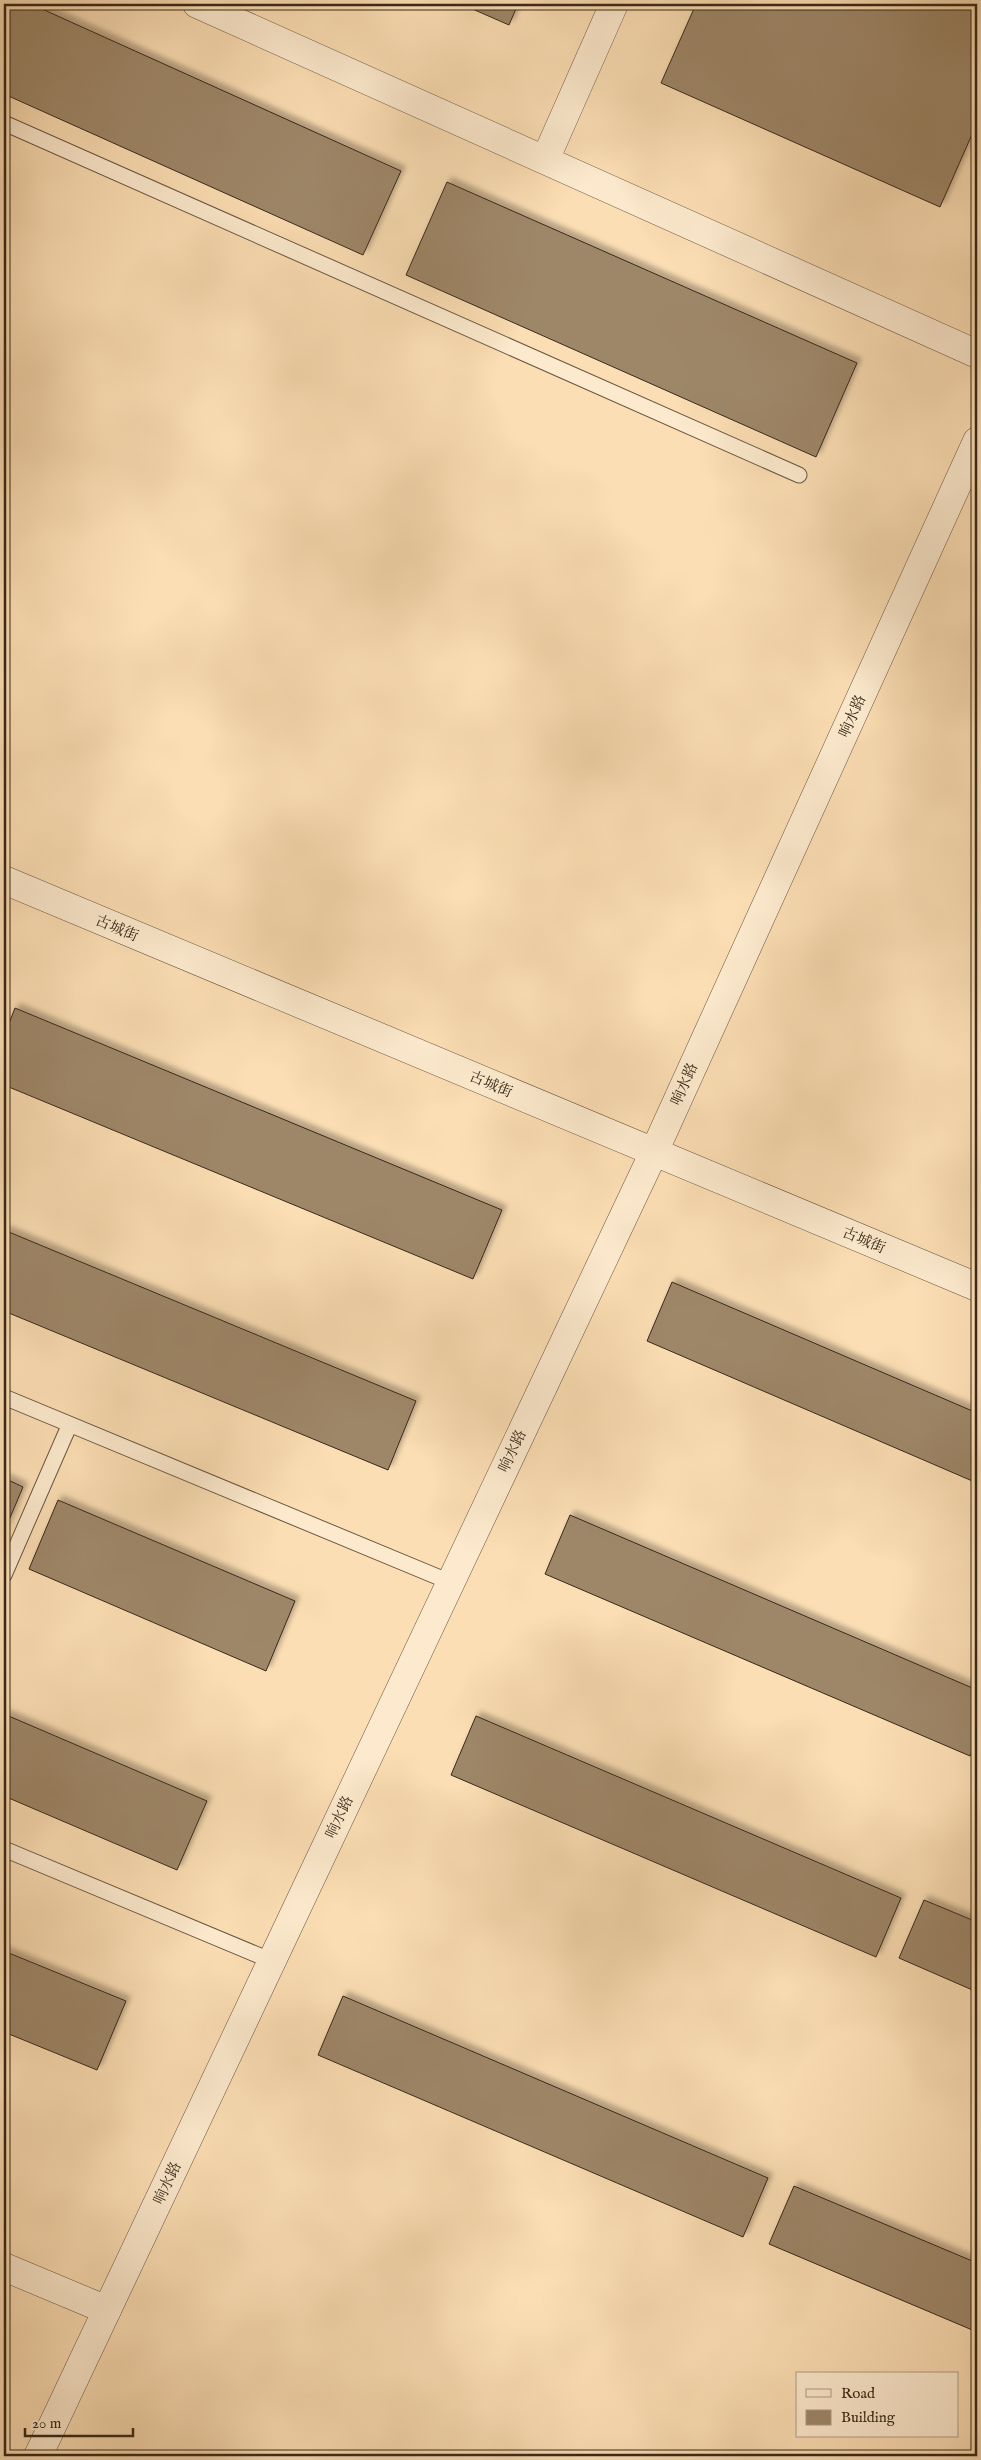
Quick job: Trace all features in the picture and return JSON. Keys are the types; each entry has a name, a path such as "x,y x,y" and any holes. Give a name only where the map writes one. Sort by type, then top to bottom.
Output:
{"street":[{"path":"197,4 977,354"},
{"path":"545,160 614,4"},
{"name":"响水路","path":"38,2456 654,1152 977,441"},
{"name":"古城街","path":"4,880 977,1287"},
{"path":"4,2267 107,2310"}],"lane":[{"path":"4,123 799,475"},
{"path":"4,1397 69,1426 450,1582"},
{"path":"4,1575 69,1426"},
{"path":"4,1849 272,1960"}],"building":[{"path":"4,4 31,4 401,171 363,255 4,94"},
{"path":"461,4 518,4 509,25"},
{"path":"696,4 977,4 977,123 940,207 661,83"},
{"path":"447,182 857,363 816,457 406,275"},
{"path":"15,1008 502,1210 473,1279 4,1085 4,1036"},
{"path":"4,1230 416,1401 388,1470 4,1311"},
{"path":"672,1282 977,1413 977,1483 647,1341"},
{"path":"4,1478 23,1487 4,1532"},
{"path":"58,1500 295,1601 266,1671 29,1569"},
{"path":"570,1515 977,1690 977,1739 970,1756 545,1574"},
{"path":"4,1714 207,1801 177,1870 4,1796"},
{"path":"476,1716 901,1898 876,1957 451,1775"},
{"path":"924,1900 977,1922 977,1992 899,1958"},
{"path":"4,1951 126,2001 97,2070 4,2032"},
{"path":"343,1996 768,2178 743,2237 318,2055"},
{"path":"794,2186 977,2263 977,2332 769,2244"}]}
